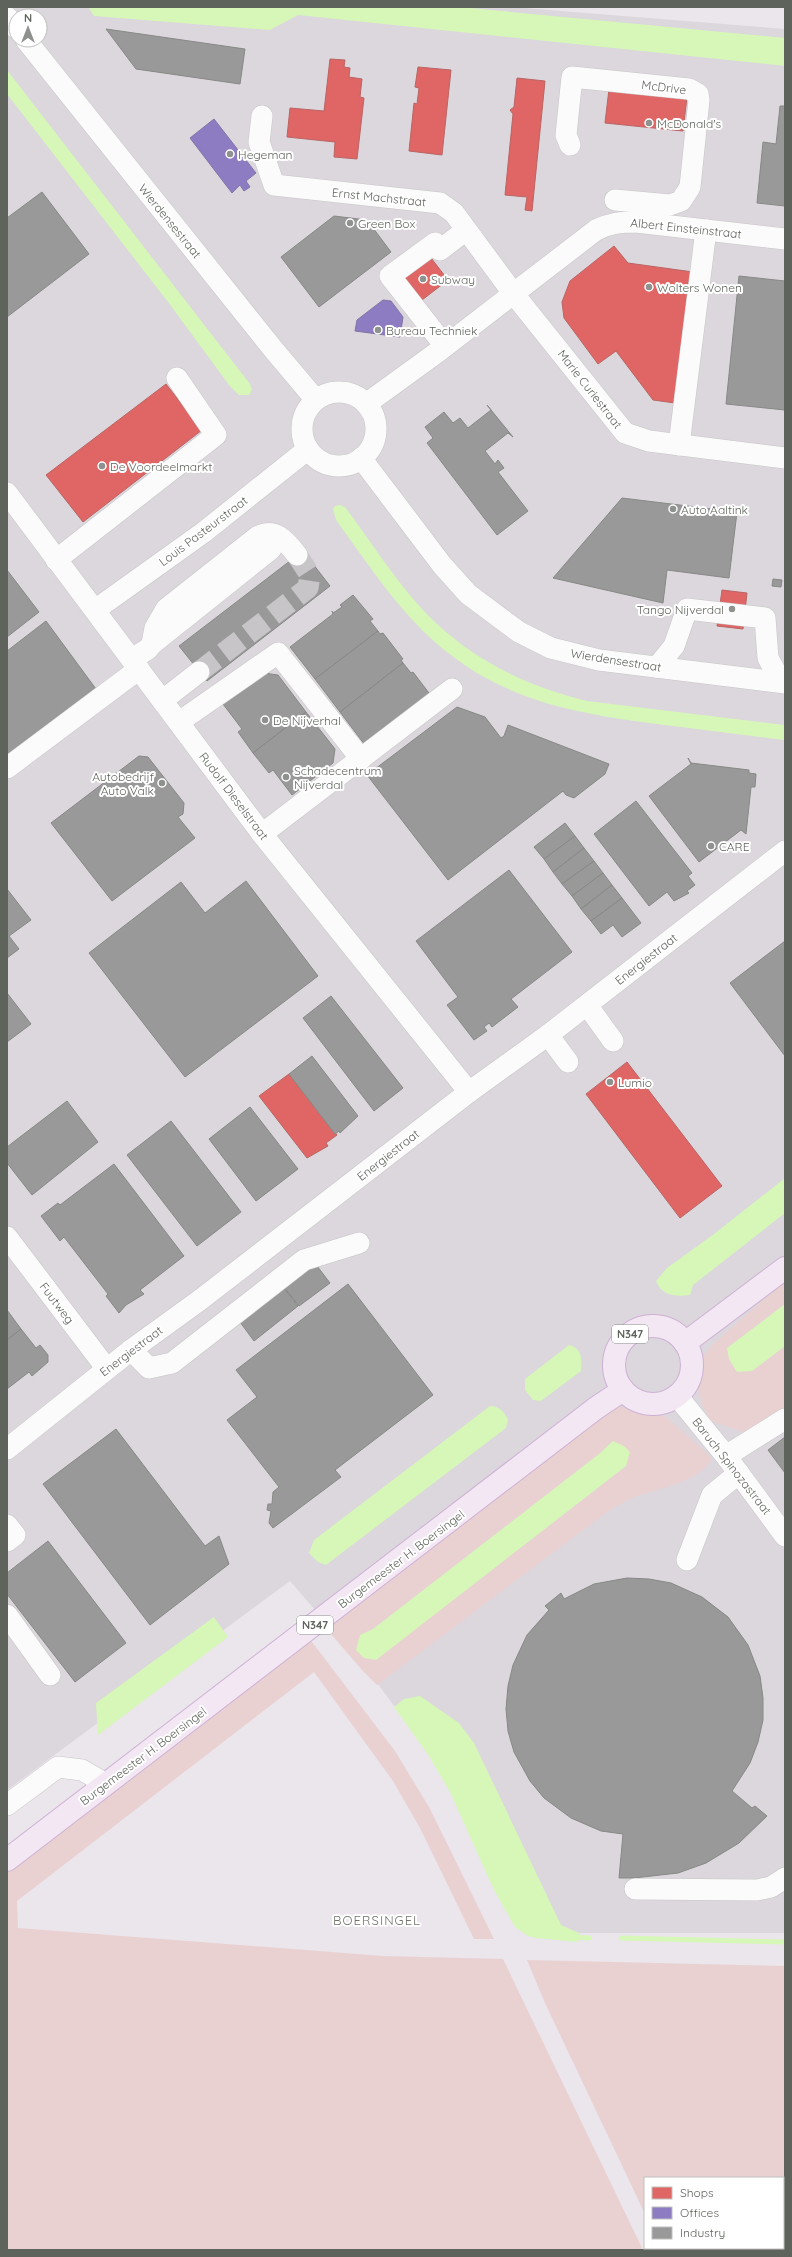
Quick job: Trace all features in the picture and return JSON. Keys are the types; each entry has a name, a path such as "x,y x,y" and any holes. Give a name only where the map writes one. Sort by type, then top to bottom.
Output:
{"main road":[{"path":"677,1396 684,1389 692,1371 690,1352 685,1343 785,1268"},
{"name":"N347","path":"677,1396 668,1401 649,1404 639,1402 623,1390 615,1374 615,1360 618,1348 630,1334 646,1327 660,1327 672,1331 685,1343"},
{"name":"Burgemeester H. Boersingel","path":"7,1860 596,1408 623,1390"}],"street":[{"name":"Wierdensestraat","path":"32,48 273,349 316,400"},
{"name":"McDrive","path":"570,145 566,135 572,77 689,89 698,94 699,100 690,187 682,198"},
{"name":"Ernst Machstraat","path":"262,116 260,142 274,185 440,204 454,213 513,293"},
{"path":"617,222 616,195 670,205 676,204 682,198 677,185 681,159 695,144"},
{"name":"Albert Einsteinstraat","path":"366,404 445,346 596,230 617,222 648,223 785,238"},
{"path":"445,346 390,276 466,230"},
{"path":"679,445 706,230"},
{"name":"Marie Curiestraat","path":"513,293 625,434 649,442 785,458"},
{"path":"56,560 216,436 177,378"},
{"path":"339,392 349,393 366,404 375,422 375,432 368,450 361,458 353,463 333,465 323,462 308,449 302,430 303,421 306,411 316,400 329,393 339,392"},
{"name":"Louis Pasteurstraat","path":"95,610 204,532 308,449"},
{"name":"Wierdensestraat","path":"361,458 442,565 468,594 499,619 551,648 567,653 657,667 783,683"},
{"name":"Rudolf Dieselstraat","path":"7,493 262,834 469,1092"},
{"path":"152,644 155,628 166,609 257,537 269,533 280,536 297,555"},
{"path":"7,768 135,664 152,644 271,549"},
{"path":"657,667 674,646 687,609 765,618 768,658 783,683"},
{"path":"179,722 278,653 361,759"},
{"path":"163,700 199,672"},
{"path":"262,834 452,689"},
{"name":"Energiestraat","path":"7,1449 131,1350 206,1296 469,1092 548,1035 778,857"},
{"path":"586,1005 613,1041"},
{"path":"548,1035 568,1062"},
{"name":"Fuutweg","path":"7,1237 107,1369"},
{"path":"131,1350 149,1368 172,1363 304,1260 359,1243"},
{"name":"Baruch Spinozastraat","path":"677,1396 726,1456 785,1536"},
{"path":"726,1456 785,1419"},
{"path":"687,1560 712,1495 738,1473"},
{"path":"7,1525 15,1535 7,1541"},
{"path":"7,1615 50,1675"},
{"path":"7,1805 58,1767 82,1770 106,1784"},
{"path":"635,1889 757,1890 771,1887 785,1878"}],"shaded area":[{"path":"7,7 511,7 785,29 785,1933 527,1933 447,1778 372,1676 290,1581 7,1790"},
{"path":"88,7 459,7 785,38 785,66 298,15 270,30 94,16"},
{"path":"7,70 250,384 252,390 249,395 239,395 229,385 171,306 7,94"},
{"path":"340,505 345,507 399,581 435,622 469,650 506,672 545,689 587,701 785,725 785,740 597,715 534,699 505,688 477,673 449,654 422,630 398,604 336,520 333,509 335,506"},
{"path":"785,1178 785,1213 693,1285 690,1295 680,1296 666,1293 662,1290 656,1281 667,1268 714,1234"},
{"path":"785,1281 785,1304 727,1348 752,1371 785,1346 785,1407 744,1432 711,1421 702,1405 698,1387 703,1357 713,1344"},
{"path":"785,1304 785,1346 752,1371 737,1372 729,1359 727,1348"},
{"path":"569,1345 573,1346 579,1351 581,1358 581,1371 541,1401 533,1400 525,1390 525,1379"},
{"path":"490,1406 498,1408 508,1419 506,1428 326,1565 318,1562 309,1553 314,1540"},
{"path":"617,1406 666,1417 710,1456 711,1460 698,1474 667,1487 637,1496 614,1507 377,1685 325,1627","holes":["613,1441 626,1466 376,1659 364,1658 360,1635 373,1629 599,1454"]},
{"path":"613,1441 624,1446 630,1452 626,1466 376,1660 364,1658 356,1650 360,1635 373,1629 599,1454"},
{"path":"214,1617 228,1637 98,1735 96,1703"},
{"path":"309,1638 395,1751 429,1807 494,1939 474,1939 420,1828 393,1781 314,1672 17,1901 18,1928 383,1956 503,1959 643,2250 7,2250 7,1873"},
{"path":"420,1696 459,1723 474,1743 561,1925 579,1933 577,1942 536,1938 528,1936 515,1927 494,1890 450,1792 429,1756 394,1707 404,1699"},
{"path":"527,1960 785,1966 785,2250 662,2250 784,2249 784,2177 644,2177 644,2212 545,2003"}],"building: Shops":[{"path":"330,59 345,60 344,67 350,68 349,77 362,79 360,97 364,98 357,159 334,157 335,142 287,137 290,108 324,111"},
{"path":"418,67 451,70 442,155 409,151 414,103 417,104 419,88 415,87"},
{"path":"517,78 545,81 532,211 525,210 527,197 505,195 513,114 510,110 514,107"},
{"path":"609,89 687,97 683,131 605,123"},
{"path":"614,246 628,263 693,272 675,403 653,400 616,351 598,364 564,318 562,302 570,281"},
{"path":"428,254 448,280 422,300 400,283 406,279 402,274"},
{"path":"166,384 202,430 83,522 46,475"},
{"path":"722,590 747,593 743,629 717,626"},
{"path":"627,1062 722,1186 680,1218 586,1094"},
{"path":"289,1074 337,1135 326,1143 328,1146 307,1158 259,1096"}],"building: Offices":[{"path":"214,119 256,173 246,181 250,187 244,191 240,185 232,193 190,138"},
{"path":"383,300 391,301 403,317 400,337 355,331 357,320"}],"building: Industry":[{"path":"106,29 245,49 240,84 136,69"},
{"path":"780,106 785,106 785,206 757,203 763,142 776,144"},
{"path":"42,192 89,254 7,317 7,218"},
{"path":"334,216 367,220 391,252 319,307 281,257"},
{"path":"739,276 785,281 785,410 726,404"},
{"path":"487,405 513,437 508,433 485,451 495,464 498,460 504,468 498,472 528,511 497,535 427,443 433,438 425,427 444,412 453,423 460,418 468,428 491,410"},
{"path":"622,498 737,512 729,578 667,570 663,603 553,578"},
{"path":"303,551 330,586 207,681 179,646"},
{"path":"7,570 39,612 7,637"},
{"path":"773,579 782,580 781,587 772,586"},
{"path":"353,595 373,619 370,621 378,631 315,679 290,647 333,614 332,611 333,613 342,607 340,605"},
{"path":"46,621 96,689 7,758 7,651"},
{"path":"378,631 380,634 383,633 403,659 401,660 403,663 340,712 315,679"},
{"path":"403,663 411,673 413,672 432,697 365,745 340,712"},
{"name":"De Nijverhal","path":"264,673 278,675 306,712 253,753 238,732 242,729 223,704"},
{"path":"457,707 485,717 501,738 504,736 508,725 609,764 605,774 574,798 566,795 563,791 448,880 367,775"},
{"path":"306,712 335,749 333,763 292,795 273,770 269,773 253,753"},
{"path":"139,756 148,757 184,803 183,814 178,817 195,838 112,901 51,823"},
{"path":"688,758 691,763 749,770 749,773 756,774 755,787 751,787 746,834 741,830 699,862 649,796 691,764"},
{"path":"636,801 692,873 688,876 695,885 687,891 689,893 674,901 667,892 649,906 594,834"},
{"path":"565,823 575,836 544,859 534,847"},
{"path":"575,836 584,848 553,872 544,859"},
{"path":"584,848 594,861 562,884 553,872"},
{"path":"594,861 603,873 572,896 562,884"},
{"path":"509,870 572,952 511,999 518,1007 492,1027 489,1023 484,1027 487,1031 474,1040 447,1005 458,997 416,941"},
{"path":"603,873 612,885 581,909 572,896"},
{"path":"246,881 318,976 185,1077 89,953 181,882 205,913"},
{"path":"612,885 622,898 591,921 581,909"},
{"path":"7,889 31,920 9,936 19,949 7,958"},
{"path":"622,898 641,923 622,937 613,925 601,934 591,921"},
{"path":"785,941 785,1056 730,983"},
{"path":"7,993 31,1024 7,1042"},
{"path":"331,996 403,1088 374,1111 303,1018"},
{"path":"312,1056 358,1116 340,1133 339,1131 335,1134 289,1074"},
{"path":"67,1101 98,1142 32,1195 7,1163 7,1147"},
{"path":"250,1107 298,1169 256,1201 209,1139"},
{"path":"171,1121 241,1212 197,1246 127,1155"},
{"path":"114,1164 184,1256 140,1290 144,1294 126,1305 119,1313 106,1296 108,1294 64,1237 60,1241 41,1216 58,1203 60,1205"},
{"path":"314,1262 330,1283 299,1306 283,1286"},
{"path":"348,1284 433,1395 335,1470 341,1477 273,1528 269,1523 271,1511 267,1510 268,1504 272,1504 273,1492 279,1487 227,1420 257,1397 236,1370"},
{"path":"284,1288 298,1306 254,1341 240,1322"},
{"path":"7,1310 21,1329 7,1340"},
{"path":"21,1329 36,1348 40,1345 48,1355 48,1362 32,1376 29,1372 7,1389 7,1340"},
{"path":"116,1429 205,1546 219,1536 229,1564 150,1625 43,1484"},
{"path":"785,1437 785,1473 768,1450"},
{"path":"48,1541 126,1643 75,1682 7,1594 7,1573"},
{"path":"627,1578 649,1579 671,1583 702,1597 728,1617 748,1645 760,1676 763,1698 763,1720 758,1742 750,1763 732,1791 752,1808 755,1806 767,1816 739,1843 706,1863 678,1873 634,1878 619,1878 623,1834 601,1831 571,1818 544,1798 530,1781 514,1752 508,1731 506,1709 508,1686 513,1665 527,1635 549,1610 545,1606 561,1593 564,1599 594,1584"}],"waterway":[{"path":"572,1937 589,1938"},
{"path":"621,1938 785,1942"}],"tunnel":[{"path":"199,672 308,588 310,575 297,555"}],"place":[{"name":"McDonald's","path":"649,123"},
{"name":"Hegeman","path":"230,154"},
{"name":"Green Box","path":"350,223"},
{"name":"Subway","path":"423,279"},
{"name":"Wolters Wonen","path":"649,287"},
{"name":"Bureau Techniek","path":"378,330"},
{"name":"De Voordeelmarkt","path":"102,466"},
{"name":"Auto Aaltink","path":"673,509"},
{"name":"Tango Nijverdal","path":"732,609"},
{"name":"De Nijverhal","path":"265,720"},
{"name":"Schadecentrum Nijverdal","path":"286,777"},
{"name":"Autobedrijf Auto Valk","path":"162,783"},
{"name":"CARE","path":"711,846"},
{"name":"Lumio","path":"610,1082"}],"district":[{"name":"BOERSINGEL","path":"377,1920"}]}
